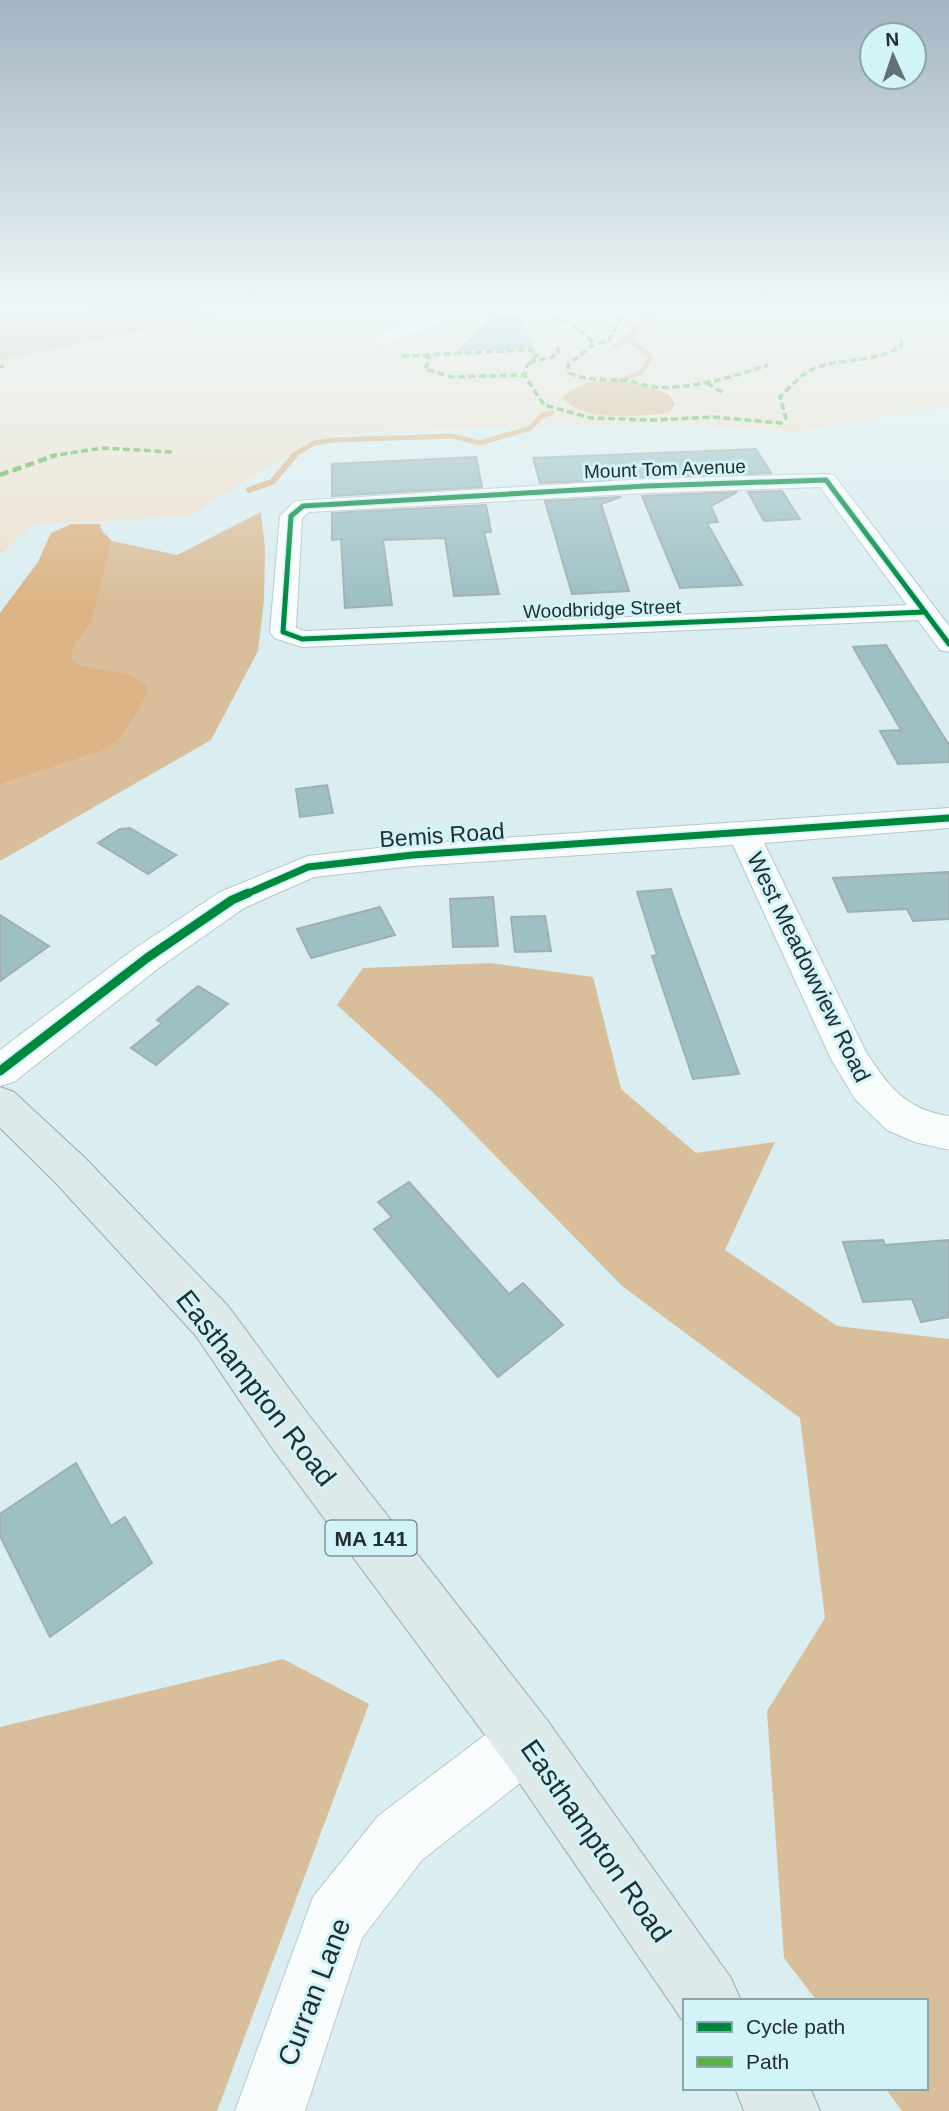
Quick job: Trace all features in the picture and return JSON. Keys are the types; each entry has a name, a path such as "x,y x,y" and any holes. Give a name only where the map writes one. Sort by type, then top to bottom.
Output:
{"main road":[{"name":"Easthampton Road","path":"0,1104 69,1169 212,1321 290,1431 526,1741 707,1999"},
{"path":"770,2090 785,2111"}],"street":[{"name":"Mount Tom Avenue","path":"283,629 291,516 301,508 401,499 826,480 949,643"},
{"name":"Woodbridge Street","path":"283,629 283,632 302,639 926,612"},
{"name":"Bemis Road","path":"0,1071 147,958 232,900 309,867 413,855 949,818"},
{"name":"West Meadowview Road","path":"744,834 850,1059 870,1090 894,1118 927,1131 949,1133"},
{"name":"Curran Lane","path":"270,2111 336,1920 400,1838 526,1741"}],"shaded area":[{"path":"0,403 949,403 949,410 903,413 795,432 659,423 378,431 314,439 188,516 32,525 0,555"},
{"path":"568,403 674,403 675,405 669,412 661,414 608,416"},
{"path":"261,512 265,548 264,600 258,651 211,740 0,861 0,785 103,751 146,696 106,671 82,666 72,659 74,646 92,622 112,541 177,555"},
{"path":"71,524 100,524 102,531 112,541 92,622 74,646 72,659 82,666 131,675 147,685 146,696 122,736 103,751 0,785 0,613 38,562 51,533"},
{"path":"490,963 593,977 621,1089 696,1153 775,1142 725,1250 837,1326 949,1339 949,2111 902,2111 886,2090 928,2090 928,1999 815,1999 784,1958 767,1711 825,1618 800,1418 622,1286 439,1098 337,1005 363,968"},
{"path":"283,1659 369,1704 217,2111 0,2111 0,1727"}],"building":[{"path":"756,449 771,473 540,483 533,458"},
{"path":"476,457 482,487 332,496 332,464"},
{"path":"782,491 800,519 764,521 748,492"},
{"path":"737,492 711,506 718,522 707,523 742,585 680,588 642,496"},
{"path":"621,497 601,504 629,591 572,594 545,501"},
{"path":"486,505 491,532 484,532 499,594 454,596 445,538 383,540 392,605 345,608 341,539 332,540 332,513"},
{"path":"886,645 949,745 949,762 898,764 880,731 901,730 853,647"},
{"path":"327,785 333,813 300,817 296,789"},
{"path":"130,828 176,855 148,874 98,843 120,829"},
{"path":"949,872 949,919 913,921 907,909 848,912 833,878"},
{"path":"671,889 739,1074 693,1079 652,956 657,955 637,892"},
{"path":"493,897 498,946 453,947 450,899"},
{"path":"380,907 395,935 311,958 297,929"},
{"path":"0,915 49,946 0,981"},
{"path":"545,916 551,951 515,952 511,917"},
{"path":"198,986 228,1004 156,1065 131,1048 162,1023 157,1020"},
{"path":"409,1182 509,1294 523,1283 563,1325 498,1377 374,1229 392,1217 378,1202"},
{"path":"883,1240 885,1245 949,1240 949,1317 921,1322 912,1299 863,1302 843,1242"},
{"path":"76,1463 111,1526 125,1517 152,1563 50,1637 0,1536 0,1514"}],"waterway":[{"path":"292,456 314,443 335,440 452,436 480,443 531,428 542,415 552,413"},
{"path":"249,490 272,482 295,455"}],"marked path":[{"path":"542,403 591,418 655,420 712,417 781,423 786,418 782,403"},
{"path":"0,475 46,457 84,449 123,448 172,452"}],"cycle path":[{"path":"926,612 302,639 283,632 291,516 303,506 646,486 826,480 949,644"},
{"path":"0,1071 147,958 232,900 308,867 413,855 949,818"}]}
